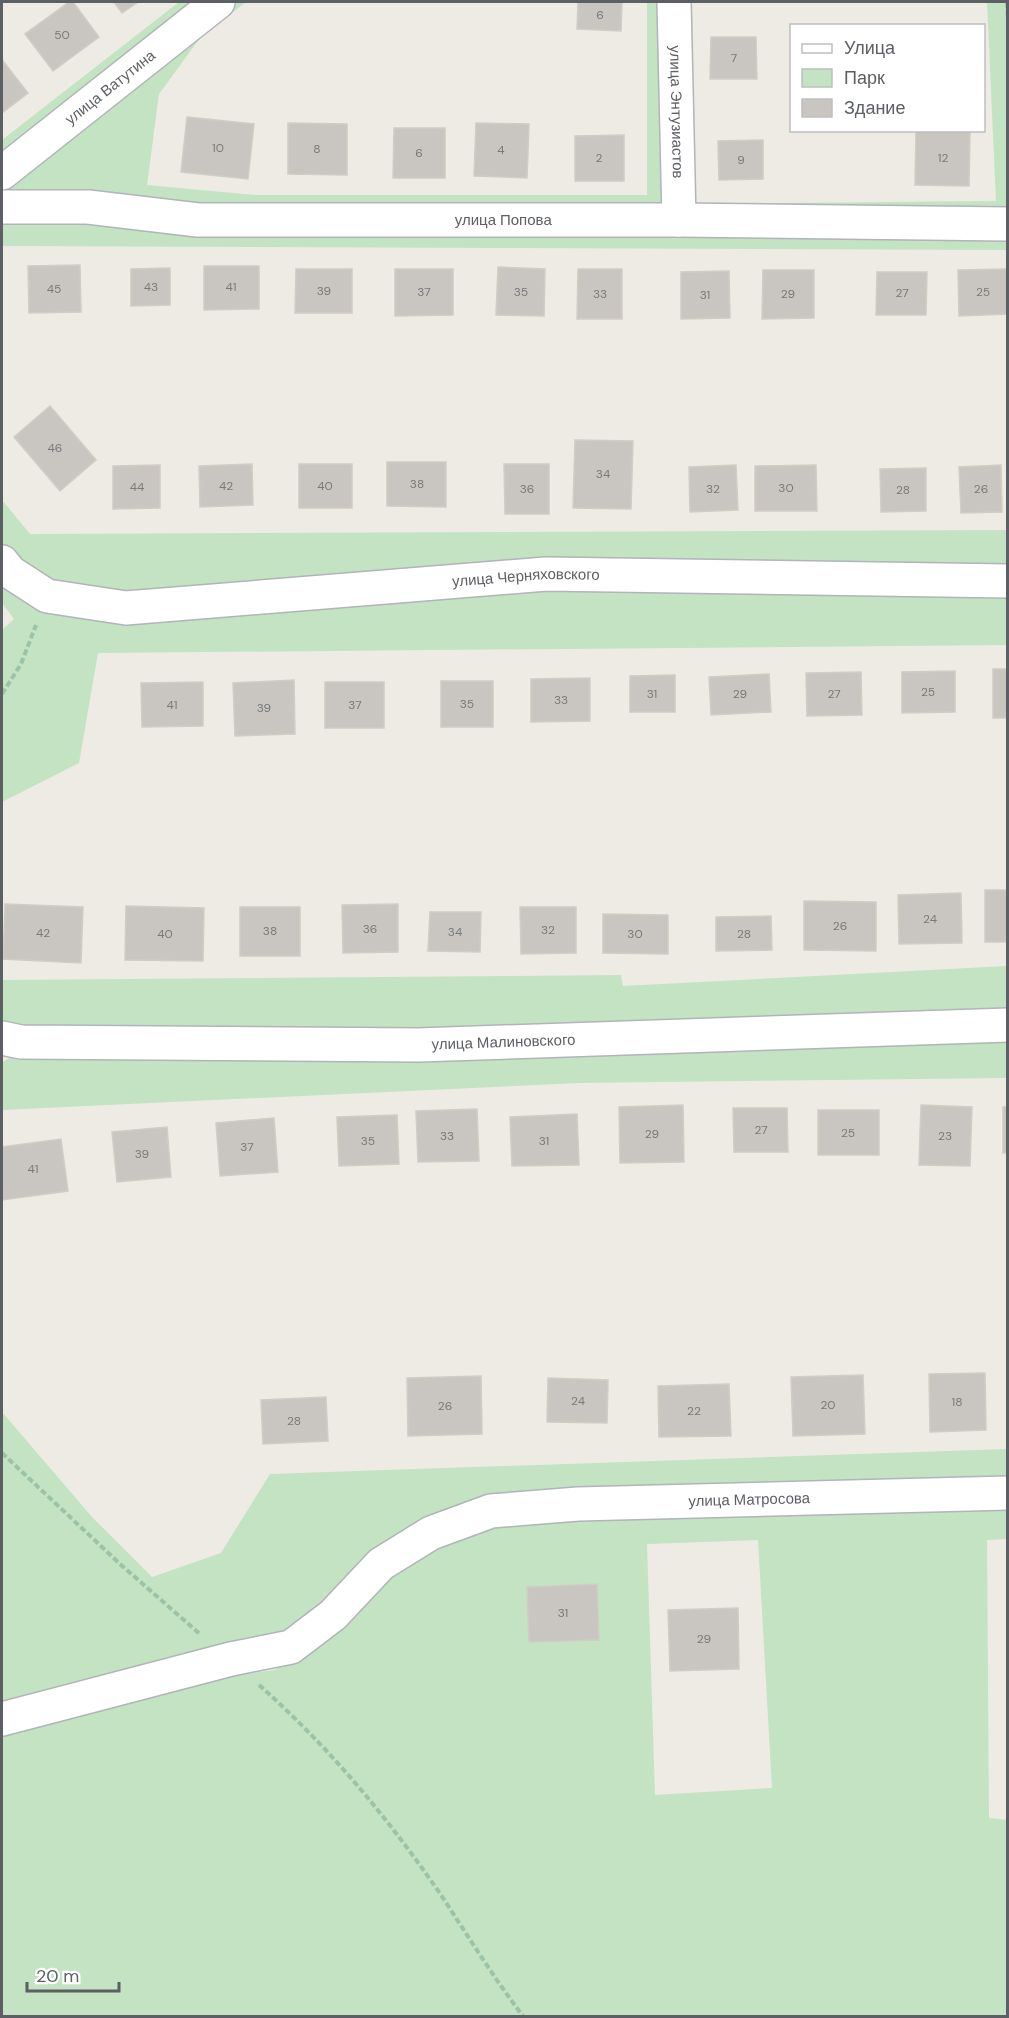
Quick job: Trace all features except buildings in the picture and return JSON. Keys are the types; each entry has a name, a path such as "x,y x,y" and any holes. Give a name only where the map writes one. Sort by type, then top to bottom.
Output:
{"street":[{"name":"улица Ватутина","path":"2,173 218,2"},
{"name":"улица Энтузиастов","path":"674,2 679,220"},
{"name":"улица Попова","path":"2,207 88,207 198,220 679,220 1008,224"},
{"path":"2,562 10,572 47,596"},
{"name":"улица Черняховского","path":"47,596 126,608 546,574 1008,581"},
{"name":"улица Малиновского","path":"8,1045 418,1044 1008,1025"},
{"name":"улица Матросова","path":"2,1719 231,1659 291,1647 333,1615 381,1564 431,1533 491,1511 578,1504 1008,1493"}],"path":[{"path":"1007,2 1008,19"},
{"path":"2,694 21,664 47,596"},
{"path":"2,1453 120,1564 297,1719 351,1776 435,1887 501,1988 523,2016"}],"green space":[{"path":"179,2 205,2 2,162 2,140"},
{"path":"226,2 246,2 200,38 159,94 147,185 255,195 647,195 647,2 668,2 674,216 2,202 2,179"},
{"path":"680,2 692,2 695,204 996,201 987,2 1007,2 1007,217 684,215"},
{"path":"2,214 1007,231 1008,250 2,246"},
{"path":"2,500 30,534 1007,530 1007,571 125,602 49,590 2,553"},
{"path":"2,578 52,606 548,582 1007,589 1007,645 98,653 79,763 2,802 2,630 14,619 2,603"},
{"path":"1007,966 1008,1018 419,1037 2,1031 2,980 621,975 623,986"},
{"path":"1008,1034 1007,1078 579,1083 2,1110 2,1062 21,1052"},
{"path":"2,1412 92,1517 152,1577 221,1553 270,1474 1007,1449 1007,1482 492,1501 325,1608 283,1638 2,1706"},
{"path":"1007,1503 1007,1539 987,1540 989,1818 1007,1820 1007,2016 2,2016 2,1731 222,1677 275,1670 344,1619 390,1570 491,1524","holes":["758,1540 772,1788 655,1795 647,1544"]}]}
